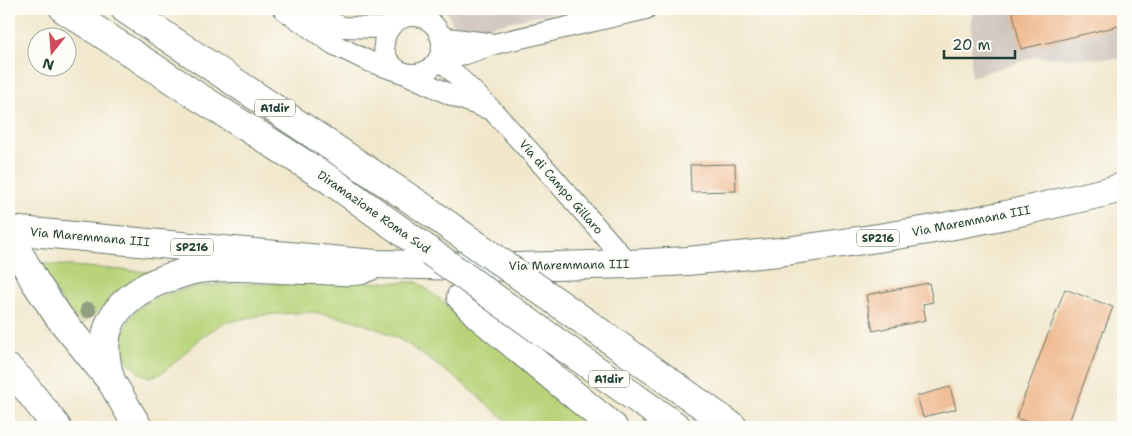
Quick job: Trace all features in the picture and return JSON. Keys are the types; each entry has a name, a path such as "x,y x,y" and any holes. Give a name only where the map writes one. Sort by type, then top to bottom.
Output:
{"main road":[{"name":"Diramazione Roma Sud","path":"64,9 330,180 678,427"},
{"name":"A1dir","path":"125,9 424,208 733,427"},
{"name":"Via Maremmana III","path":"9,230 375,264 517,267 629,264 771,253 878,238 1006,214 1123,187"},
{"path":"9,230 21,256 47,300 110,381 138,427"},
{"path":"429,251 455,291 475,311 614,427"},
{"path":"110,381 105,350 105,336 110,323 124,302 148,285 185,272 206,268 359,270 375,264"},
{"path":"9,353 14,375 57,427"}],"street":[{"path":"283,9 333,44 368,62 406,74 418,74 428,70 439,58 442,43 433,9"},
{"path":"293,9 343,27 384,28 398,16"},
{"path":"439,58 466,54 494,44 646,9"},
{"path":"398,16 384,37 383,44 387,60 395,68 406,74 451,95 492,110"},
{"path":"398,16 403,18 411,16 423,18 431,23 439,34 447,38 494,44"},
{"name":"Via di Campo Gillaro","path":"439,58 492,110 629,264"}],"shaded area":[{"path":"445,9 569,9 477,29 465,29 453,24"},
{"path":"972,9 1123,9 1123,59 1035,57 971,77"}],"green space":[{"path":"33,263 163,273 107,303 84,323 74,317"},
{"path":"417,282 501,346 593,427 514,427 461,382 406,343 383,331 353,320 313,312 262,315 223,323 202,337 161,374 149,377 138,372 127,360 121,343 126,326 136,310 154,298 199,286"}],"building":[{"path":"1012,9 1123,9 1123,25 1021,49"},
{"path":"735,164 736,191 691,192 690,165"},
{"path":"929,283 933,302 923,304 926,320 873,331 866,295"},
{"path":"1065,289 1113,307 1067,427 1041,427 1016,418"},
{"path":"950,387 956,409 923,417 917,396"}]}
